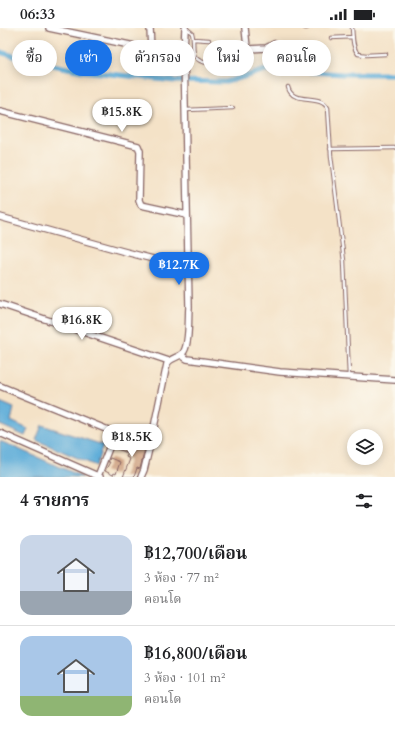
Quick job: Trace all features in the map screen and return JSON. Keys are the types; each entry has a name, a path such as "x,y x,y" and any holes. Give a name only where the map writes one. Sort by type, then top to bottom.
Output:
{"street":[{"path":"49,28 120,43"},
{"path":"150,28 151,40"},
{"path":"185,28 185,40"},
{"path":"245,28 247,47 249,49 262,48"},
{"path":"141,477 150,447 167,364 169,361 181,355 186,348 188,334 185,76"},
{"path":"0,111 138,146 140,151 139,200 141,204 186,215"},
{"path":"0,217 188,268"},
{"path":"0,304 169,361"},
{"path":"181,355 187,359 272,370 395,380"},
{"path":"0,386 150,447"},
{"path":"0,433 99,477 111,443"}],"lane":[{"path":"185,28 190,30 192,33 194,56 199,61 203,62"},
{"path":"352,28 354,48 358,54 386,54"},
{"path":"331,38 353,37"},
{"path":"193,39 209,40"},
{"path":"288,87 290,93 295,96 319,100 327,105 330,149 344,261 349,377"},
{"path":"185,110 233,108"},
{"path":"330,149 395,148"}],"water":[{"path":"0,402 14,408 11,421 28,429 25,436 0,425"},
{"path":"42,425 103,445 96,466 36,440"},
{"path":"0,441 83,477 0,476"}],"building":[{"path":"120,440 145,449 140,469 137,468 134,477 123,477 130,459 126,457 128,453 117,449"},
{"path":"110,458 120,462 116,474 114,473 113,475 105,471 110,462 108,462"}],"waterway":[{"path":"0,52 27,60 83,71 175,81 226,82 266,70 343,74 395,74"}]}
